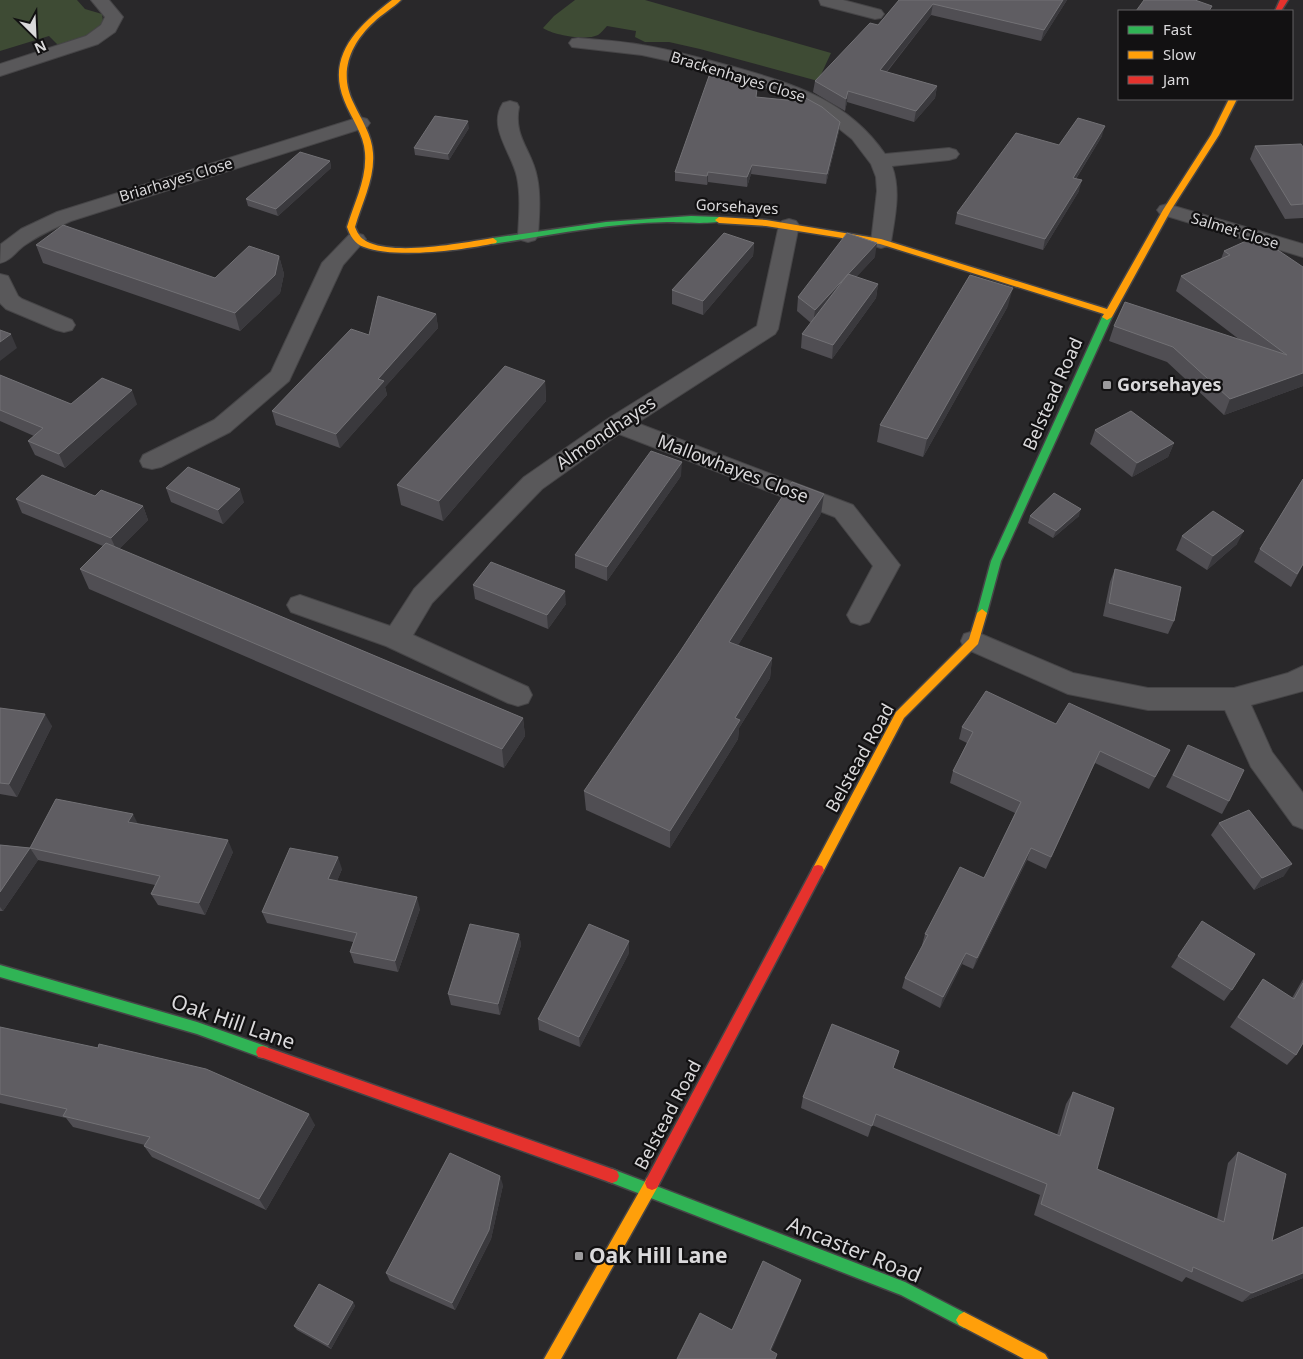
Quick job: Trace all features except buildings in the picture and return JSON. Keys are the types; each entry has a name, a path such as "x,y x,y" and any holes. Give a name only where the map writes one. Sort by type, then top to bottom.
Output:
{"street":[{"path":"0,70 81,44 101,35 112,25 114,18 100,0"},
{"path":"152,461 222,426 281,376 333,263 356,239 351,226 368,167 369,156 360,123 344,90 343,72 351,42 364,25 397,0"},
{"path":"827,1 852,3 875,14"},
{"path":"609,47 619,29"},
{"name":"Brackenhayes Close","path":"578,43 677,57 799,93 824,106 861,138 886,175 887,182 881,242"},
{"name":"Belstead Road","path":"552,1359 649,1189 900,715 974,641 996,561 1109,313 1167,210 1215,135 1232,100"},
{"path":"510,107 506,119 508,132 526,174 528,188 528,236"},
{"name":"Briarhayes Close","path":"0,257 10,247 28,235 88,208 360,123"},
{"path":"878,161 949,154"},
{"name":"Salmet Close","path":"1167,210 1303,251"},
{"name":"Gorsehayes","path":"356,239 378,249 408,250 457,246 645,220 738,220 789,226 881,242 1109,313"},
{"name":"Almondhayes","path":"396,639 423,596 533,483 617,424 767,329 789,226"},
{"path":"0,282 9,300 14,304 64,324"},
{"name":"Mallowhayes Close","path":"617,424 844,511 887,565 860,615"},
{"path":"300,605 396,639 518,695"},
{"path":"974,641 1068,683 1148,699 1234,699 1297,682 1303,677"},
{"path":"1234,699 1261,759 1303,816"},
{"name":"Oak Hill Lane","path":"0,971 197,1028 649,1189"},
{"name":"Ancaster Road","path":"649,1189 905,1289 1040,1359"}],"green space":[{"path":"0,0 77,0 85,9 102,14 103,21 89,34 60,47 49,36 0,51"},
{"path":"575,0 645,0 831,53 818,81 669,42 645,42 635,37 636,31 607,26 598,35 593,37 578,37 554,33 543,28 554,16"}],"traffic: fast":[{"path":"493,241 606,224 662,220 719,220"},
{"path":"982,613 996,561 1107,317"},
{"path":"0,971 197,1028 263,1052"},
{"path":"612,1176 905,1289 964,1320"}],"traffic: slow":[{"path":"397,0 361,30 352,42 342,69 343,84 348,100 364,132 369,153 366,181 351,227 356,238 365,245 381,249 421,250 493,241"},
{"path":"1107,317 1167,210 1215,135 1232,100"},
{"path":"719,220 766,223 881,242 1109,313"},
{"path":"818,870 900,715 974,641 982,613"},
{"path":"552,1359 652,1183"},
{"path":"964,1320 1040,1359"}],"traffic: jam":[{"path":"1279,10 1284,0"},
{"path":"652,1183 818,870"},
{"path":"263,1052 612,1176"}],"place":[{"name":"Gorsehayes","path":"1107,385"},
{"name":"Oak Hill Lane","path":"579,1256"}]}
